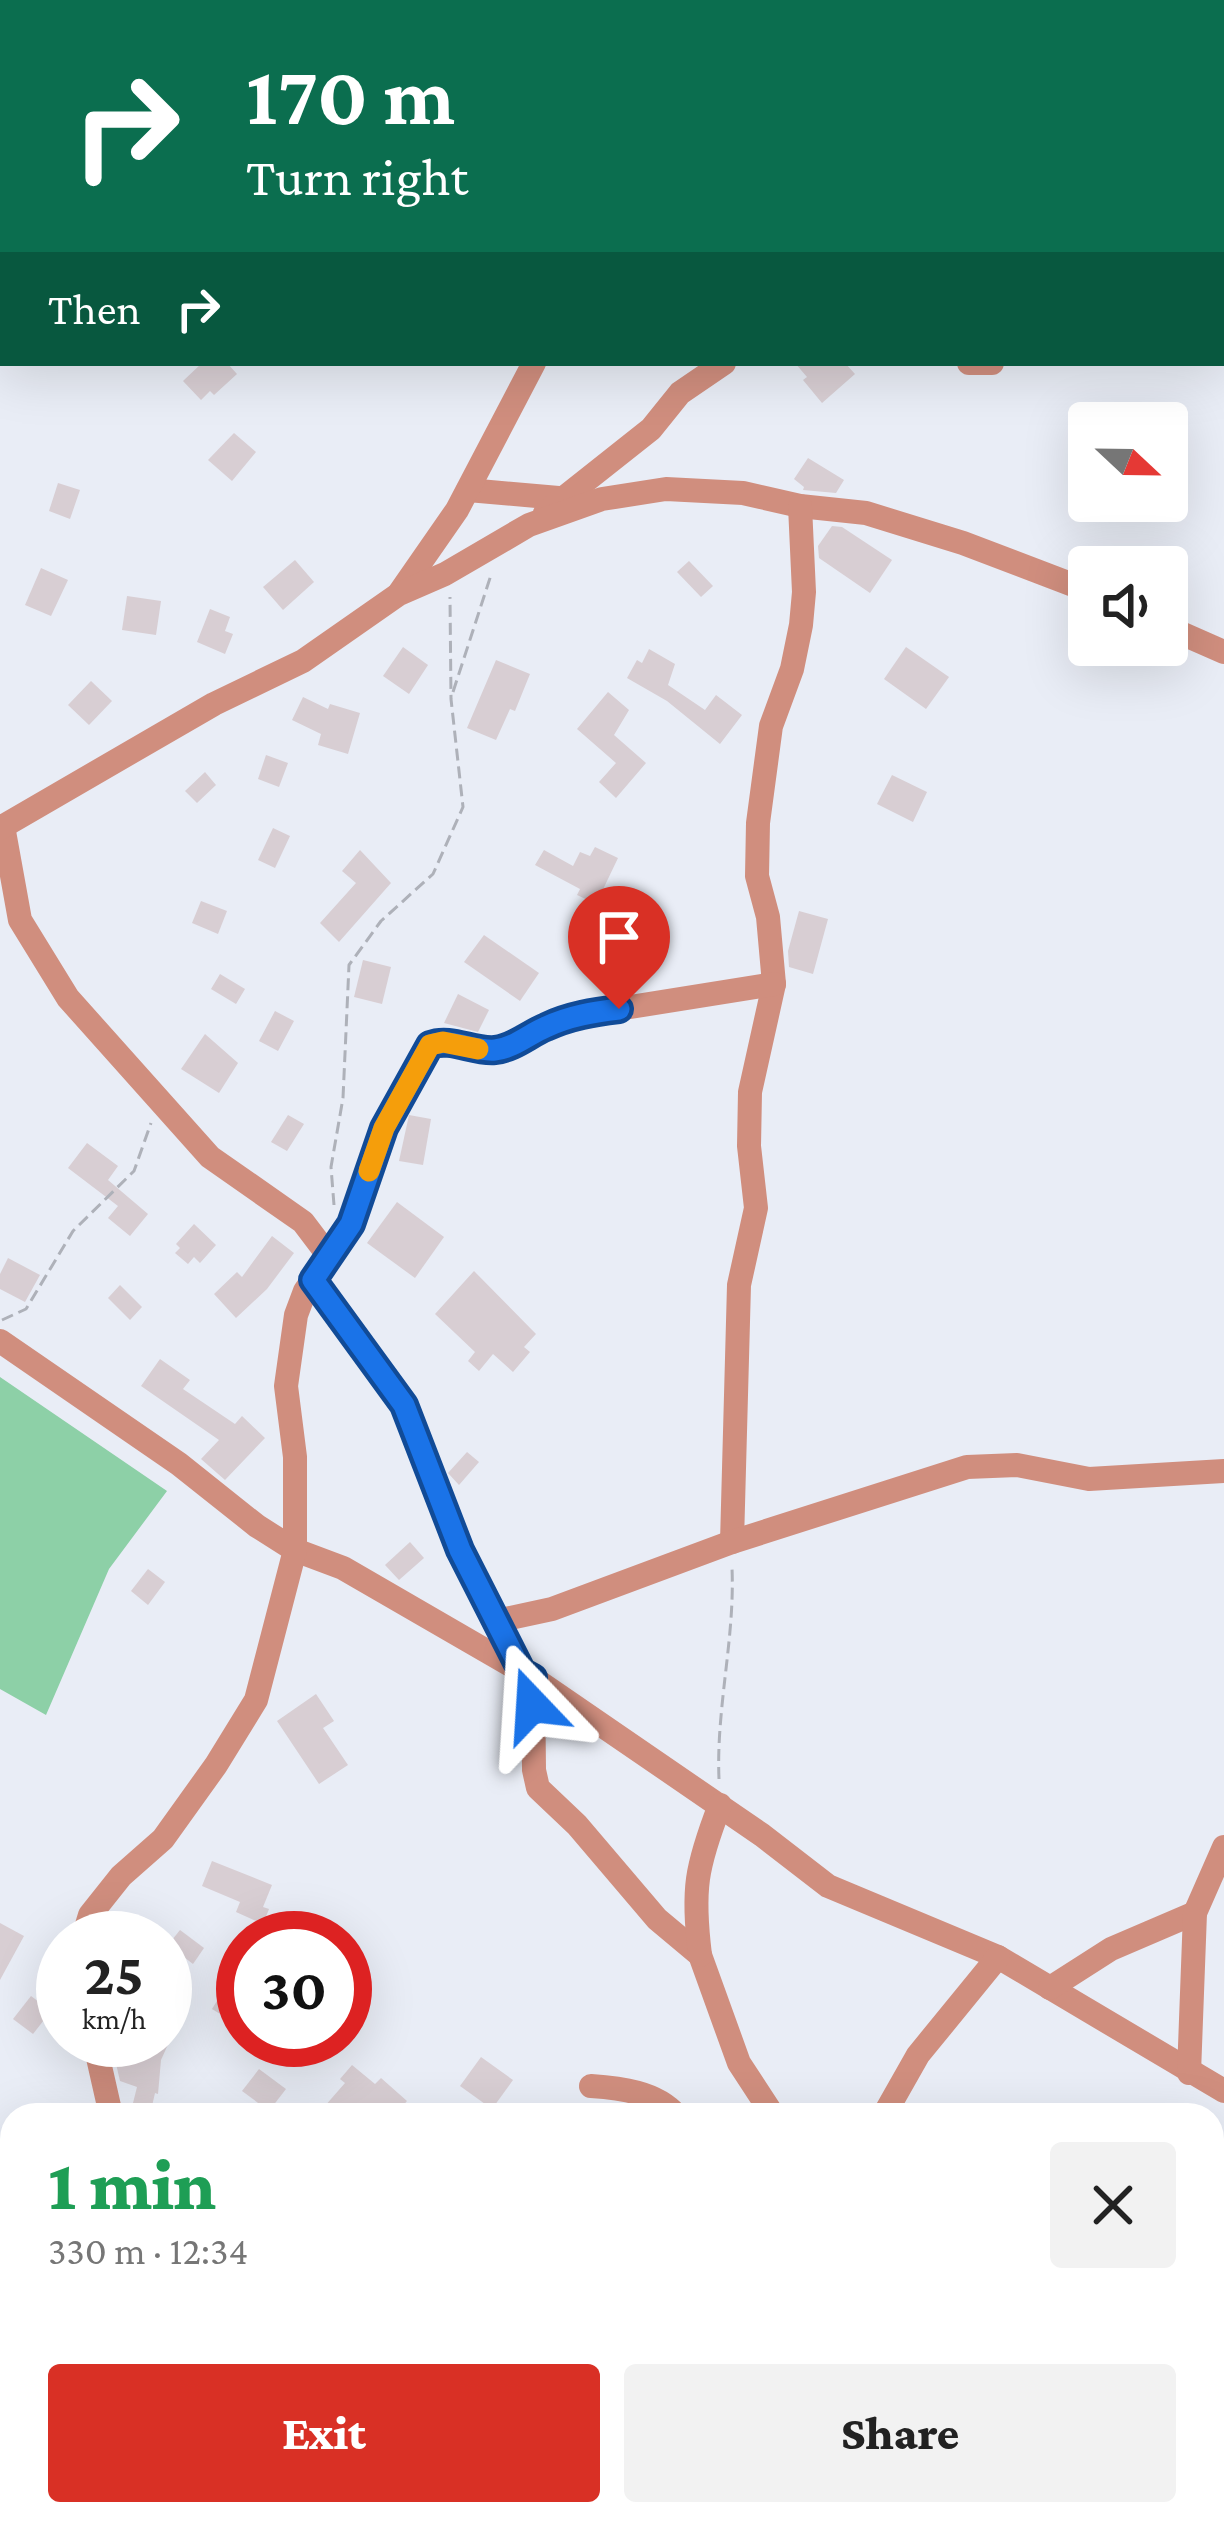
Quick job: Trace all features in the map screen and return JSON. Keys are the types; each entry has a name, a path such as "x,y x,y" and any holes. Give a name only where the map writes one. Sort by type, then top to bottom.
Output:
{"street":[{"path":"399,594 468,490 532,366"},
{"path":"529,526 650,429 680,393 720,366"},
{"path":"468,490 562,499 602,499 666,489 742,493 800,506 866,512 1068,583"},
{"path":"328,1255 303,1222 210,1157 68,998 26,933 2,827 214,704 304,661 399,594 445,574 505,537 602,499"},
{"path":"732,1542 739,1285 756,1208 749,1146 750,1092 774,984 768,917 757,876 758,823 771,726 792,669 801,625 800,506"},
{"path":"438,541 445,574"},
{"path":"1188,636 1224,652"},
{"path":"93,1911 121,1876 163,1839 250,1713 295,1550 295,1457 286,1365 296,1315 328,1255 351,1224 384,1128 430,1045 506,1048 580,1015 774,984"},
{"path":"313,1280 404,1405 460,1550 528,1675 538,1788 578,1826 657,1918 700,1955"},
{"path":"0,1341 295,1550 344,1568 528,1675 720,1805 828,1886 998,1958 1224,2091"},
{"path":"496,1621 552,1609 732,1542 967,1467 1017,1465 1089,1479 1224,1471"},
{"path":"720,1805 696,1881 700,1955 739,2063 765,2103"},
{"path":"1189,2073 1195,1913 1224,1846"},
{"path":"1050,1988 1111,1949 1195,1913"},
{"path":"891,2103 918,2055 998,1958"},
{"path":"100,2067 108,2103"},
{"path":"591,2086 662,2103"}],"path":[{"path":"451,699 505,537"},
{"path":"334,1205 331,1167 343,1099 349,965 381,921 433,874 463,807 451,699 450,593 445,574"},
{"path":"0,1320 26,1309 73,1231 134,1172 159,1103"},
{"path":"720,1805 719,1714 734,1602 732,1542"}],"green space":[{"path":"0,1377 167,1491 109,1569 46,1715 0,1689"}],"building":[{"path":"199,366 230,366 237,374 201,400 183,381"},
{"path":"798,366 848,366 855,374 822,403 803,380 807,377"},
{"path":"234,433 256,452 232,481 208,460"},
{"path":"808,458 844,480 836,493 803,490 794,479"},
{"path":"58,483 80,490 70,519 49,511"},
{"path":"832,526 842,527 892,560 870,593 819,558 818,546"},
{"path":"295,560 314,582 283,610 263,587"},
{"path":"689,561 713,586 701,597 677,572"},
{"path":"41,568 68,580 51,616 25,605"},
{"path":"127,596 161,601 156,635 122,630"},
{"path":"210,609 230,617 225,631 233,634 225,654 197,642"},
{"path":"403,647 428,665 409,694 383,676"},
{"path":"906,647 949,677 926,709 884,679"},
{"path":"649,649 675,664 668,685 705,710 716,695 742,715 720,744 667,701 627,678"},
{"path":"496,660 530,674 515,711 510,709 496,740 467,728"},
{"path":"91,681 112,701 89,725 68,705"},
{"path":"608,692 629,710 614,735 646,763 616,798 599,782 616,763 577,729"},
{"path":"303,697 328,709 330,704 360,713 348,754 318,745 321,734 292,720"},
{"path":"266,755 288,763 279,787 258,779"},
{"path":"205,772 216,785 197,803 185,791"},
{"path":"892,775 927,792 913,822 877,804"},
{"path":"273,828 290,836 275,868 258,860"},
{"path":"595,847 618,858 596,904 577,895 580,889 535,865 544,850 573,866 580,852 590,856"},
{"path":"360,850 391,883 339,942 320,923 356,883 342,871"},
{"path":"201,901 227,911 218,934 192,923"},
{"path":"799,911 828,919 813,974 789,967 788,951"},
{"path":"484,935 539,973 520,1001 464,962"},
{"path":"363,960 391,967 382,1004 354,997"},
{"path":"220,974 245,989 236,1004 211,989"},
{"path":"458,994 489,1010 478,1032 444,1023"},
{"path":"275,1011 294,1021 278,1051 259,1041"},
{"path":"205,1034 238,1063 219,1093 181,1069"},
{"path":"288,1115 304,1124 287,1151 271,1142"},
{"path":"409,1115 431,1119 423,1165 399,1161"},
{"path":"87,1143 118,1166 108,1180 148,1214 130,1236 108,1218 118,1206 68,1168"},
{"path":"397,1202 444,1237 415,1278 367,1243"},
{"path":"194,1224 216,1245 200,1263 194,1257 188,1264 175,1253 180,1248 176,1244"},
{"path":"272,1236 294,1253 267,1289 236,1318 214,1294 237,1272 242,1277"},
{"path":"8,1258 40,1275 25,1302 0,1289 0,1274"},
{"path":"474,1271 536,1334 524,1347 530,1352 513,1372 493,1354 479,1371 468,1361 475,1352 435,1314"},
{"path":"120,1285 142,1307 130,1320 108,1298"},
{"path":"160,1359 190,1380 183,1389 235,1424 242,1416 265,1438 225,1480 201,1459 219,1440 141,1386"},
{"path":"467,1452 479,1462 459,1485 448,1473"},
{"path":"410,1542 424,1558 399,1580 385,1565"},
{"path":"148,1569 165,1582 148,1605 131,1591"},
{"path":"316,1694 334,1721 323,1728 348,1765 319,1784 277,1721"},
{"path":"212,1861 272,1885 263,1907 269,1909 236,1911 240,1902 202,1886"},
{"path":"0,1923 24,1936 0,1980"},
{"path":"192,1939 204,1948 192,1963"},
{"path":"31,1996 36,2000 33,2034 13,2019"},
{"path":"481,2057 513,2080 496,2103 484,2103 460,2086"},
{"path":"117,2067 160,2067 153,2103 133,2103 137,2087 120,2081"},
{"path":"354,2067 375,2084 381,2078 407,2101 328,2103 345,2083 340,2079"},
{"path":"259,2069 286,2089 275,2103 258,2103 242,2091"}],"slow traffic":[{"path":"369,1171 384,1128 430,1045 443,1042 478,1049"}],"route":[{"path":"532,1705 533,1678 522,1672 484,1602 404,1405 313,1280 351,1224 384,1128 430,1045 506,1048 580,1015 619,1009"}]}
